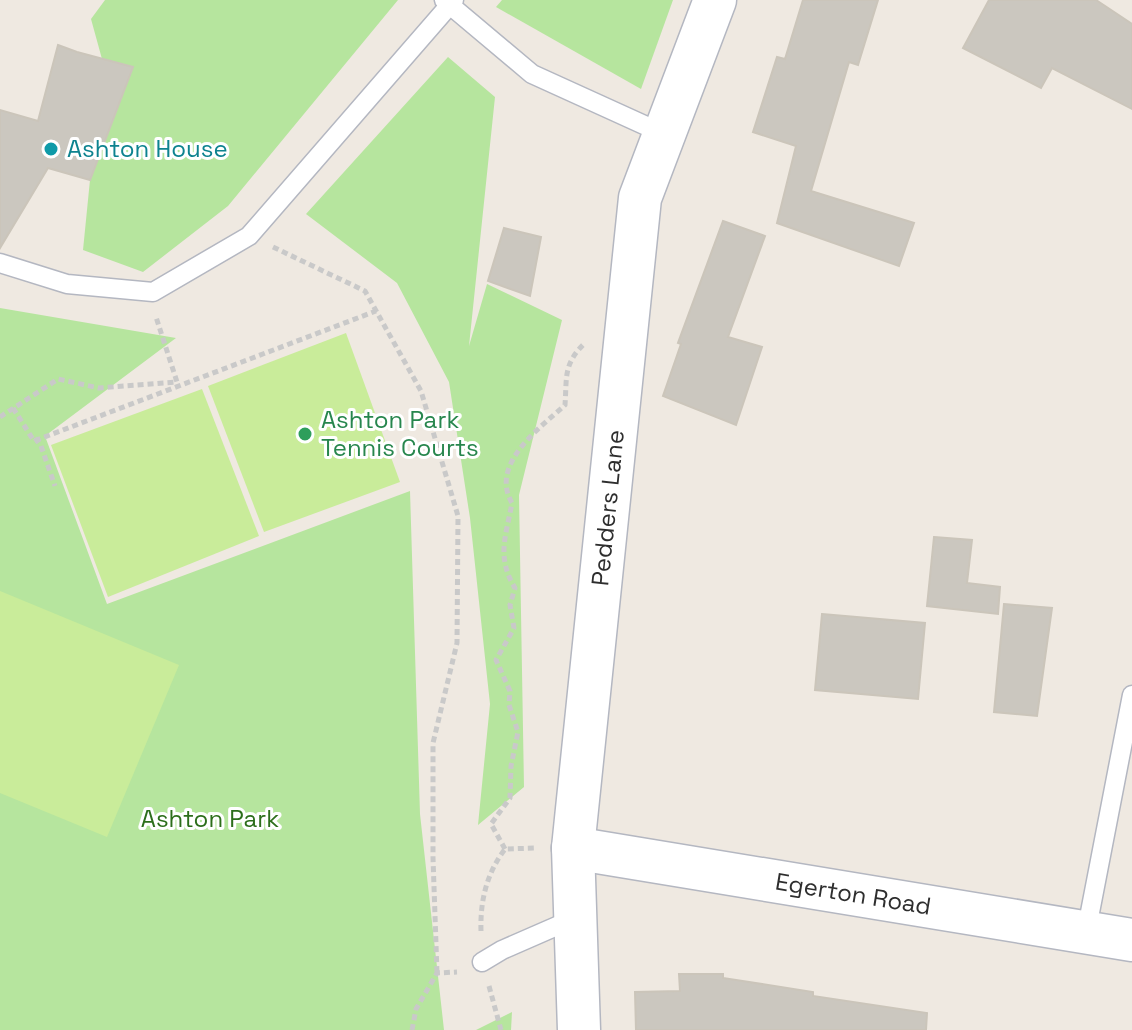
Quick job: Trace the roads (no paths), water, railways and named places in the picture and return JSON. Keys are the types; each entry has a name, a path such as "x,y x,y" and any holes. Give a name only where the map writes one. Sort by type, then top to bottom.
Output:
{"street":[{"name":"Pedders Lane","path":"579,1030 573,848 640,198 715,0"},
{"name":"Egerton Road","path":"573,848 1132,940"}],"lane":[{"path":"0,263 67,284 153,292 249,236 449,2 532,74 664,134"},
{"path":"1086,933 1132,695"},
{"path":"482,962 573,919"}],"place":[{"name":"Ashton House","path":"51,149"},
{"name":"Ashton Park Tennis Courts","path":"305,434"}],"park label":[{"name":"Ashton Park","path":"210,819"}]}
